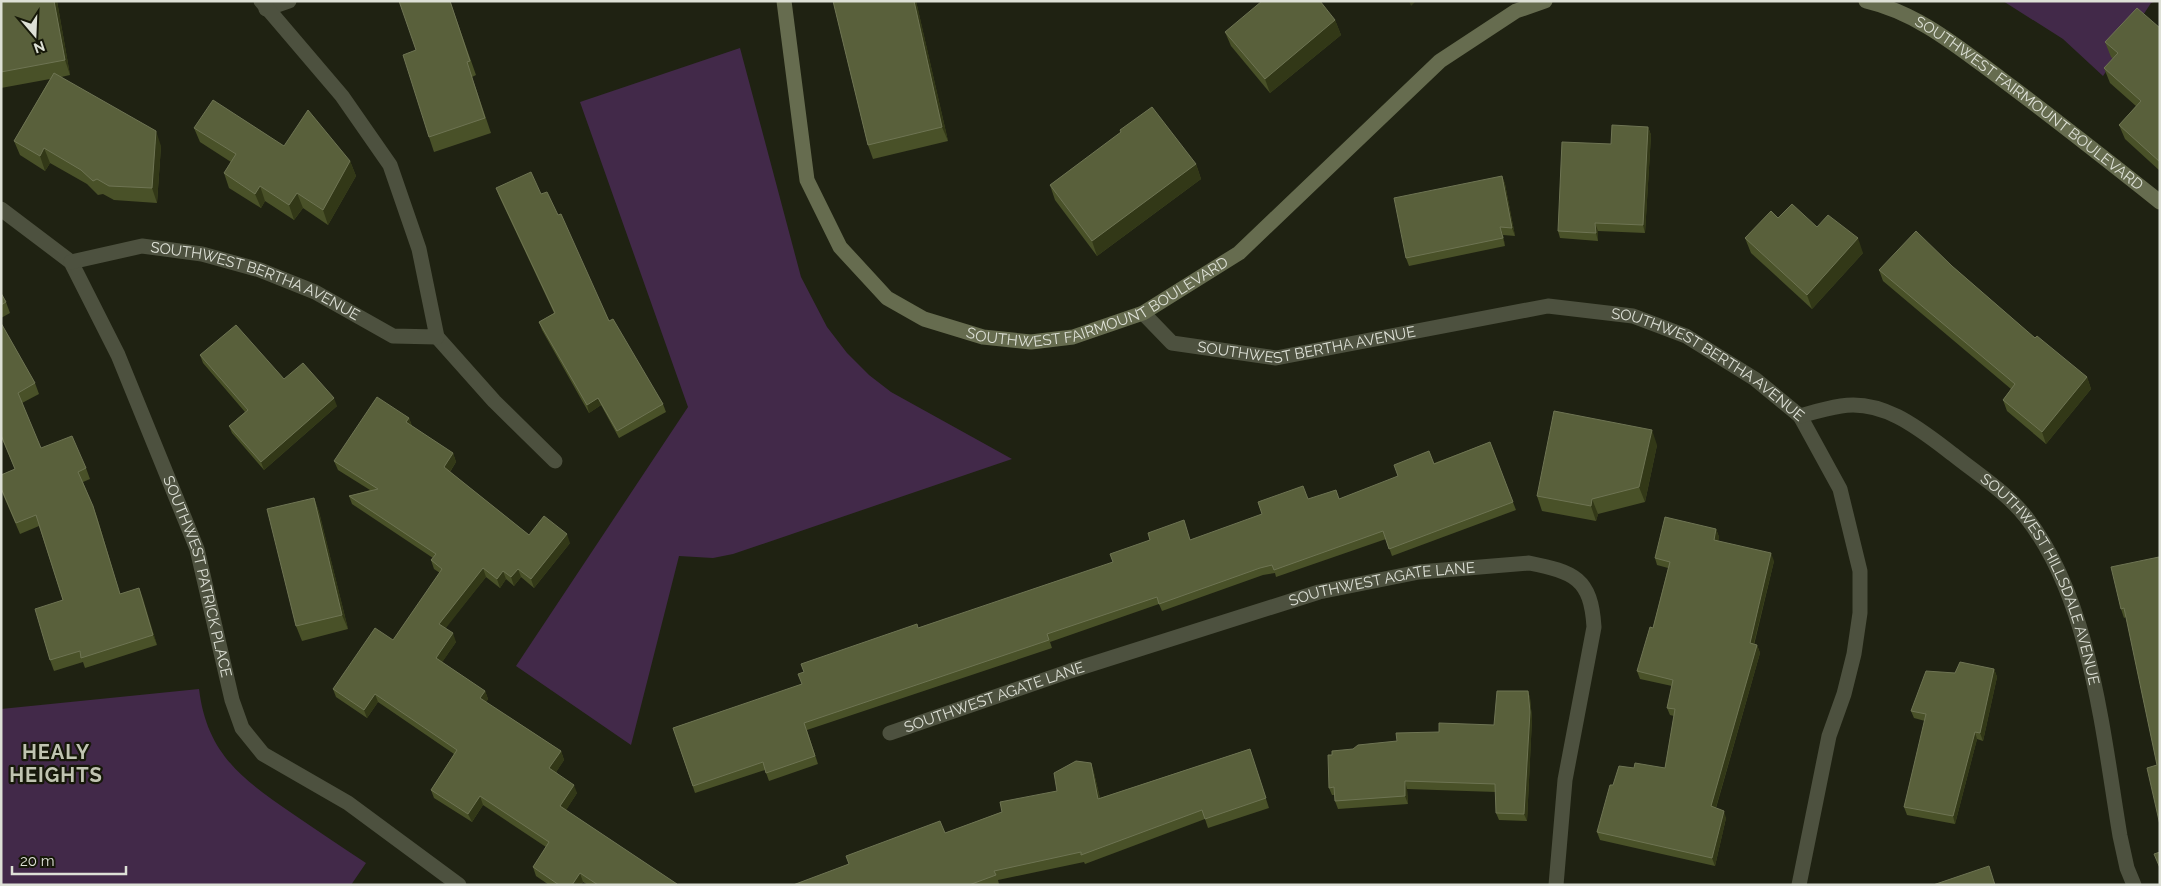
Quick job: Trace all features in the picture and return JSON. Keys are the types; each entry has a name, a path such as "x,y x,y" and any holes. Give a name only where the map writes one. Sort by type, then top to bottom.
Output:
{"street":[{"path":"264,5 289,1"},
{"name":"SOUTHWEST FAIRMOUNT BOULEVARD","path":"784,1 808,180 840,247 887,298 924,319 983,338 1031,342 1073,336 1144,313 1239,253 1440,61 1516,11 1545,1"},
{"name":"SOUTHWEST FAIRMOUNT BOULEVARD","path":"1866,1 1888,6 1930,26 2046,112 2160,202"},
{"path":"264,5 342,96 390,165 419,249 437,337 494,401 555,461"},
{"name":"SOUTHWEST PATRICK PLACE","path":"1,209 71,262 118,355 197,549 232,700 242,728 263,754 348,803 459,885"},
{"name":"SOUTHWEST BERTHA AVENUE","path":"71,262 142,246 202,254 260,270 315,292 393,336 437,337"},
{"name":"SOUTHWEST BERTHA AVENUE","path":"1144,313 1172,343 1276,358 1548,306 1633,316 1686,336 1755,378 1800,416 1840,489 1860,572 1860,613 1854,654 1844,694 1829,736 1799,885"},
{"name":"SOUTHWEST HILLSDALE AVENUE","path":"1800,416 1842,405 1871,408 1899,416 1924,432 2008,498 2025,516 2041,538 2056,568 2084,642 2120,836 2127,868 2134,885"},
{"name":"SOUTHWEST AGATE LANE","path":"890,733 1070,671 1319,592 1419,572 1529,563 1548,567 1578,579 1590,601 1594,627 1565,780 1556,885"}],"shaded area":[{"path":"2003,1 2157,1 2151,3 2103,76 2063,39"},
{"path":"740,48 801,277 827,327 847,353 869,375 891,392 1012,459 733,554 713,558 679,556 631,745 516,666 688,407 580,102"},
{"path":"199,689 203,712 210,731 230,763 258,789 366,863 351,885 1,885 1,709"}],"building":[{"path":"1,1 54,1 65,60 1,72"},
{"path":"399,1 450,1 470,61 467,62 485,118 429,137 403,55 416,50"},
{"path":"833,1 914,1 942,127 868,145"},
{"path":"1262,1 1320,1 1335,20 1265,79 1225,32"},
{"path":"2137,8 2160,28 2160,162 2119,125 2141,101 2104,68 2118,53 2105,42"},
{"path":"54,73 156,131 152,188 109,186 97,179 93,181 81,170 44,148 40,156 14,141"},
{"path":"213,100 284,146 308,110 350,161 323,210 297,193 289,205 260,186 255,194 224,173 236,154 194,128"},
{"path":"1152,107 1196,164 1092,241 1050,185"},
{"path":"1612,125 1648,127 1643,225 1595,223 1596,233 1558,231 1562,142 1611,144"},
{"path":"531,172 541,194 547,192 558,215 561,214 609,321 613,319 663,404 617,431 598,398 587,405 539,322 555,313 496,188"},
{"path":"1502,176 1512,228 1500,227 1503,238 1406,258 1394,198"},
{"path":"1792,204 1817,227 1828,215 1858,238 1807,295 1745,238 1771,211 1778,218"},
{"path":"1916,231 1952,266 2035,338 2037,336 2087,377 2042,432 2003,400 2015,384 1879,270"},
{"path":"1,293 6,302 1,305"},
{"path":"1,323 35,383 18,393 41,448 72,436 86,468 78,472 93,506 120,594 139,588 153,635 81,658 80,651 50,660 35,609 63,600 36,515 16,523 1,488 1,475 15,469 1,435"},
{"path":"236,325 284,379 303,363 334,398 261,462 229,426 248,410 200,355"},
{"path":"377,397 409,418 406,422 453,453 444,467 529,535 544,516 567,534 531,579 518,569 511,577 503,571 497,579 483,568 439,624 453,633 436,658 485,691 480,698 561,751 549,768 574,785 560,806 676,885 598,885 580,873 572,885 559,885 533,867 549,842 480,796 468,814 431,790 457,750 375,694 364,710 333,689 375,628 393,640 442,569 431,560 436,554 349,496 378,489 334,461"},
{"path":"1554,411 1652,430 1639,487 1592,499 1591,506 1537,496"},
{"path":"1490,442 1513,502 1389,549 1383,531 1274,570 1272,565 1260,568 1159,604 1157,597 1047,634 1049,640 804,723 815,756 766,773 763,762 693,786 673,728 802,684 798,674 804,672 801,664 917,624 918,628 1113,562 1110,554 1150,540 1148,533 1184,520 1190,540 1262,514 1258,502 1303,486 1308,499 1336,490 1339,499 1398,476 1394,465 1429,451 1434,464"},
{"path":"314,498 342,615 296,626 267,509"},
{"path":"1665,517 1716,529 1714,540 1771,553 1750,643 1757,645 1711,806 1724,811 1712,858 1597,832 1610,785 1613,785 1619,766 1634,768 1635,763 1665,768 1675,709 1667,708 1673,680 1637,671 1650,627 1653,628 1670,562 1655,558"},
{"path":"2159,557 2160,825 2147,768 2157,765 2124,608 2121,609 2111,567"},
{"path":"1960,662 1994,669 1980,733 1975,732 1953,816 1904,807 1926,714 1911,711 1926,671 1955,673"},
{"path":"1497,691 1528,691 1530,712 1524,814 1496,813 1495,784 1405,781 1405,796 1335,801 1334,787 1329,788 1328,755 1332,755 1332,751 1353,749 1358,745 1397,741 1396,733 1439,732 1439,723 1494,725"},
{"path":"1250,749 1266,798 1205,819 1202,810 1081,855 1081,852 994,871 996,875 969,885 793,885 849,864 846,856 940,821 945,833 1002,812 1000,802 1057,791 1054,773 1076,761 1091,763 1098,799"},
{"path":"2160,852 2160,868 2154,854"},
{"path":"1989,866 1995,885 1933,885"}],"district":[{"name":"HEALY HEIGHTS","path":"56,764"}]}
